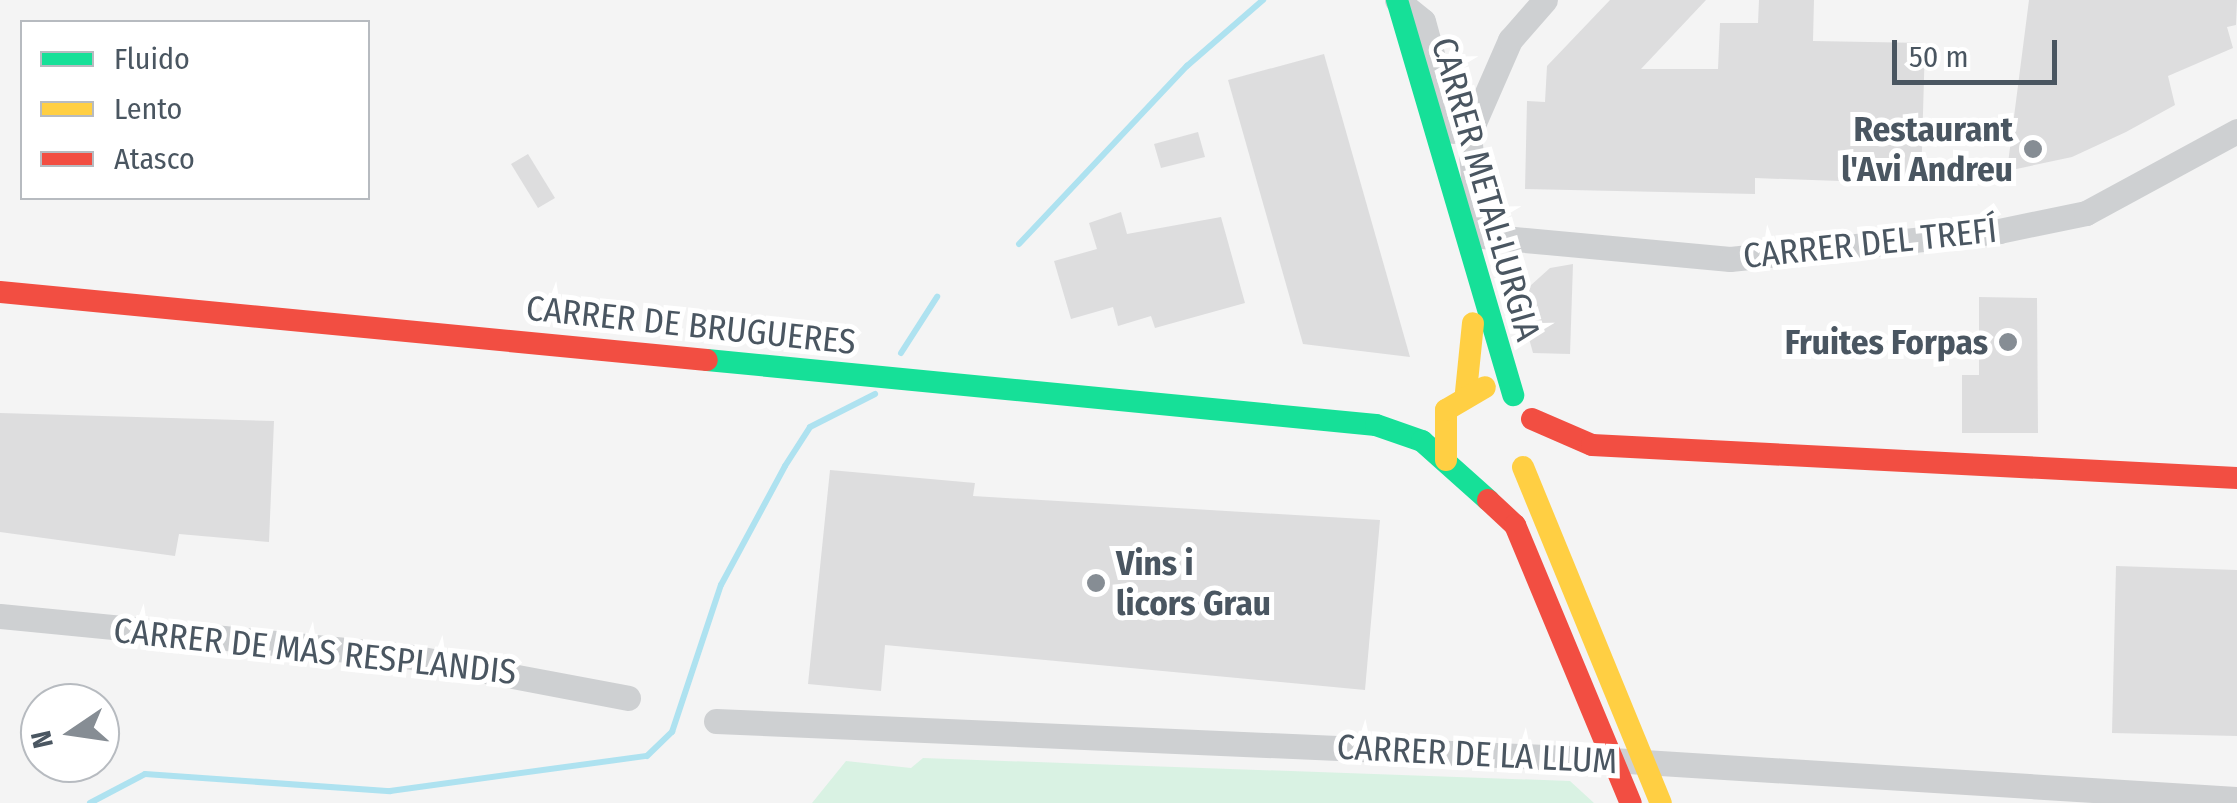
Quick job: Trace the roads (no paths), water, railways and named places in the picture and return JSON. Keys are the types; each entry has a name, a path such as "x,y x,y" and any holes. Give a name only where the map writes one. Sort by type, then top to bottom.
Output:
{"main road":[{"name":"CARRER METAL·LURGIA","path":"1380,0 1476,336 1459,398"},
{"name":"CARRER METAL·LURGIA","path":"1396,0 1474,276 1513,395"},
{"name":"CARRER DE BRUGUERES","path":"0,292 1376,425"},
{"path":"1376,425 1459,398 1513,395 1532,419 1592,445"},
{"path":"1446,460 1440,426 1459,398"},
{"path":"1532,419 1525,463 1540,517 1661,803"},
{"path":"1376,425 1446,460 1472,480 1515,525 1631,803"},
{"path":"1472,480 1500,481 1525,463 1592,445 2237,478"}],"street":[{"path":"1396,0 1422,20 1466,152 1482,236 1474,276"},
{"path":"1466,152 1510,40 1544,0"},
{"name":"CARRER DEL TREFÍ","path":"1482,236 1730,259 2000,231 2086,213 2237,131"},
{"name":"CARRER DE MAS RESPLANDIS","path":"0,616 402,655 628,698"},
{"name":"CARRER DE LA LLUM","path":"716,721 1612,760 2237,798"}],"waterway":[{"path":"1019,244 1187,66 1263,0"},
{"path":"901,353 937,297"},
{"path":"90,803 145,774 390,791 647,756 672,732 721,585 785,466 810,427 875,394"}],"place":[{"name":"Restaurant l'Avi Andreu","path":"2033,149"},
{"name":"Fruites Forpas","path":"2008,342"},
{"name":"Vins i licors Grau","path":"1096,583"}]}
